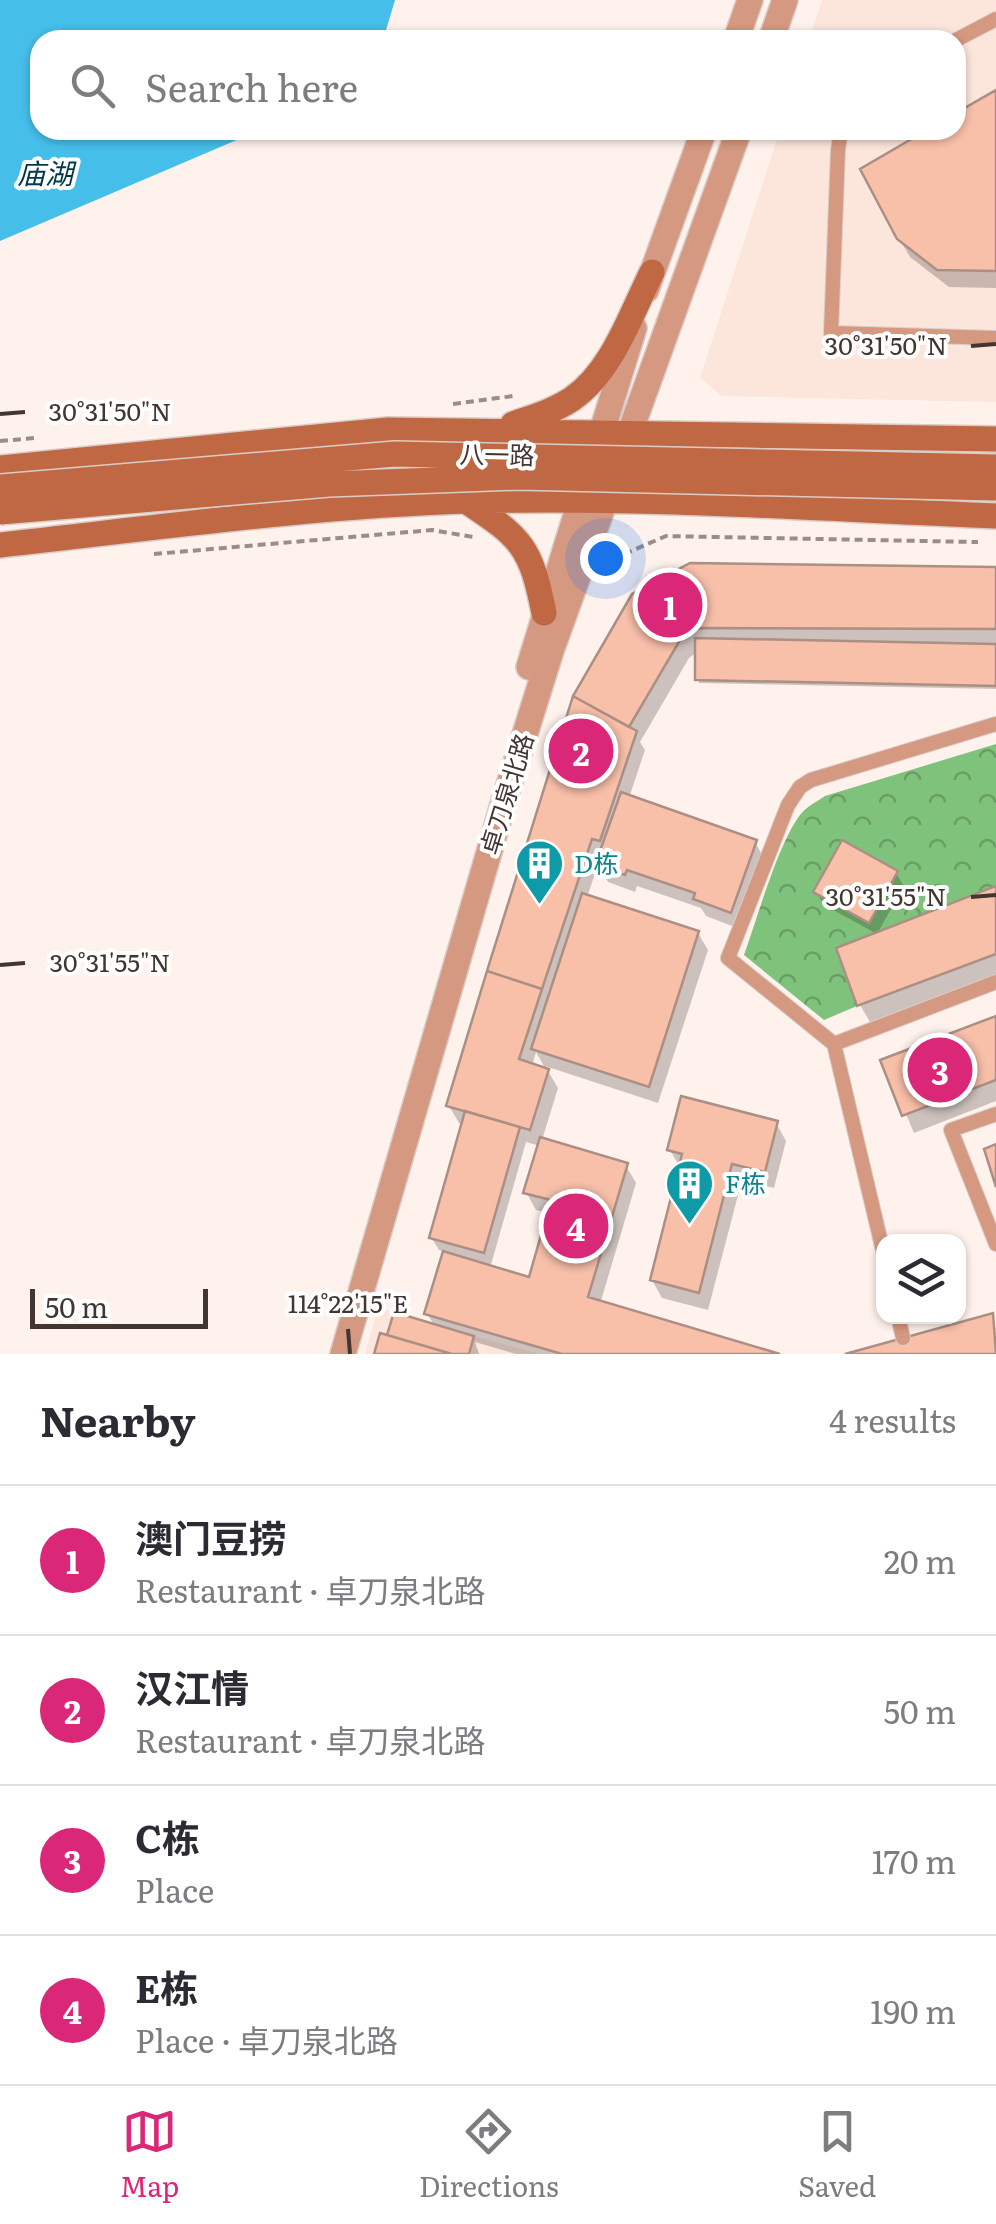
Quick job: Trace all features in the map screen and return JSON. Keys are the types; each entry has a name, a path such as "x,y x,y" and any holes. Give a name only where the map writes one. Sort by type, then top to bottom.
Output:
{"main road":[{"path":"498,430 544,414 587,386 610,356 652,272"},
{"path":"0,468 350,432 426,429 996,438"},
{"name":"八一路","path":"0,487 394,454 996,467"},
{"name":"八一路","path":"0,512 329,484 519,477 996,488"},
{"path":"0,545 430,502 607,500 996,516"},
{"path":"466,501 504,528 526,552 534,566 544,613"}],"street":[{"path":"740,30 750,0"},
{"path":"774,30 784,0"},
{"name":"卓刀泉北路","path":"345,1352 544,613 652,272 700,140"},
{"name":"卓刀泉北路","path":"345,1352 504,800 551,651 735,140"}],"lane":[{"path":"966,35 996,19"},
{"path":"841,140 831,333 996,338"},
{"path":"879,1234 834,1044 728,958 788,805 800,787 811,780 996,724"},
{"path":"834,1044 996,982"},
{"path":"996,1114 951,1130 996,1244"},
{"path":"900,1324 903,1338"}],"path":[{"path":"439,406 528,392"},
{"path":"138,556 432,530 458,532 478,539"},
{"path":"622,555 666,536 976,542"}],"shaded area":[{"path":"822,0 996,0 996,402 722,396 700,378 777,140 966,140 966,30 812,30"},
{"path":"378,1307 474,1336 540,1354 365,1354"}],"green space":[{"path":"996,744 996,886 837,948 857,1006 824,1020 744,955 784,844 805,810 825,796"}],"water":[{"name":"庙湖","path":"0,0 395,0 386,30 30,30 30,140 237,140 0,241"}],"building":[{"path":"996,90 996,271 937,270 897,239 860,169 910,140 966,140 966,107"},
{"path":"690,563 996,567 996,629 694,628 680,640 629,727 573,696 632,594"},
{"path":"695,638 996,644 996,686 695,680"},
{"name":"D栋","path":"573,696 637,731 600,841 592,839 542,989 487,971"},
{"path":"621,792 757,840 731,913 693,899 695,893 627,870 625,875 595,865"},
{"path":"842,840 898,871 869,923 813,892"},
{"path":"996,886 996,954 857,1006 836,948"},
{"path":"582,893 699,931 649,1087 531,1049"},
{"path":"487,971 542,989 519,1059 549,1069 530,1130 446,1106"},
{"path":"996,1016 996,1080 902,1116 880,1060"},
{"name":"F栋","path":"681,1096 778,1121 765,1172 732,1164 699,1293 650,1280 682,1154 667,1150"},
{"path":"465,1111 520,1127 484,1253 429,1238"},
{"path":"540,1137 628,1163 588,1297 780,1354 562,1354 424,1314 443,1251 529,1277 551,1200 523,1193"},
{"path":"996,1144 996,1187 984,1149"},
{"path":"394,1312 474,1336 469,1354 452,1354 387,1335"},
{"path":"993,1313 996,1354 845,1354 953,1324 966,1324 966,1320"},
{"path":"380,1333 387,1335 452,1354 374,1354"}],"place":[{"name":"澳门豆捞","path":"670,605"},
{"name":"汉江情","path":"581,751"},
{"name":"D栋","path":"539,906"},
{"name":"C栋","path":"940,1070"},
{"name":"E栋","path":"576,1226"},
{"name":"F栋","path":"690,1226"}]}
